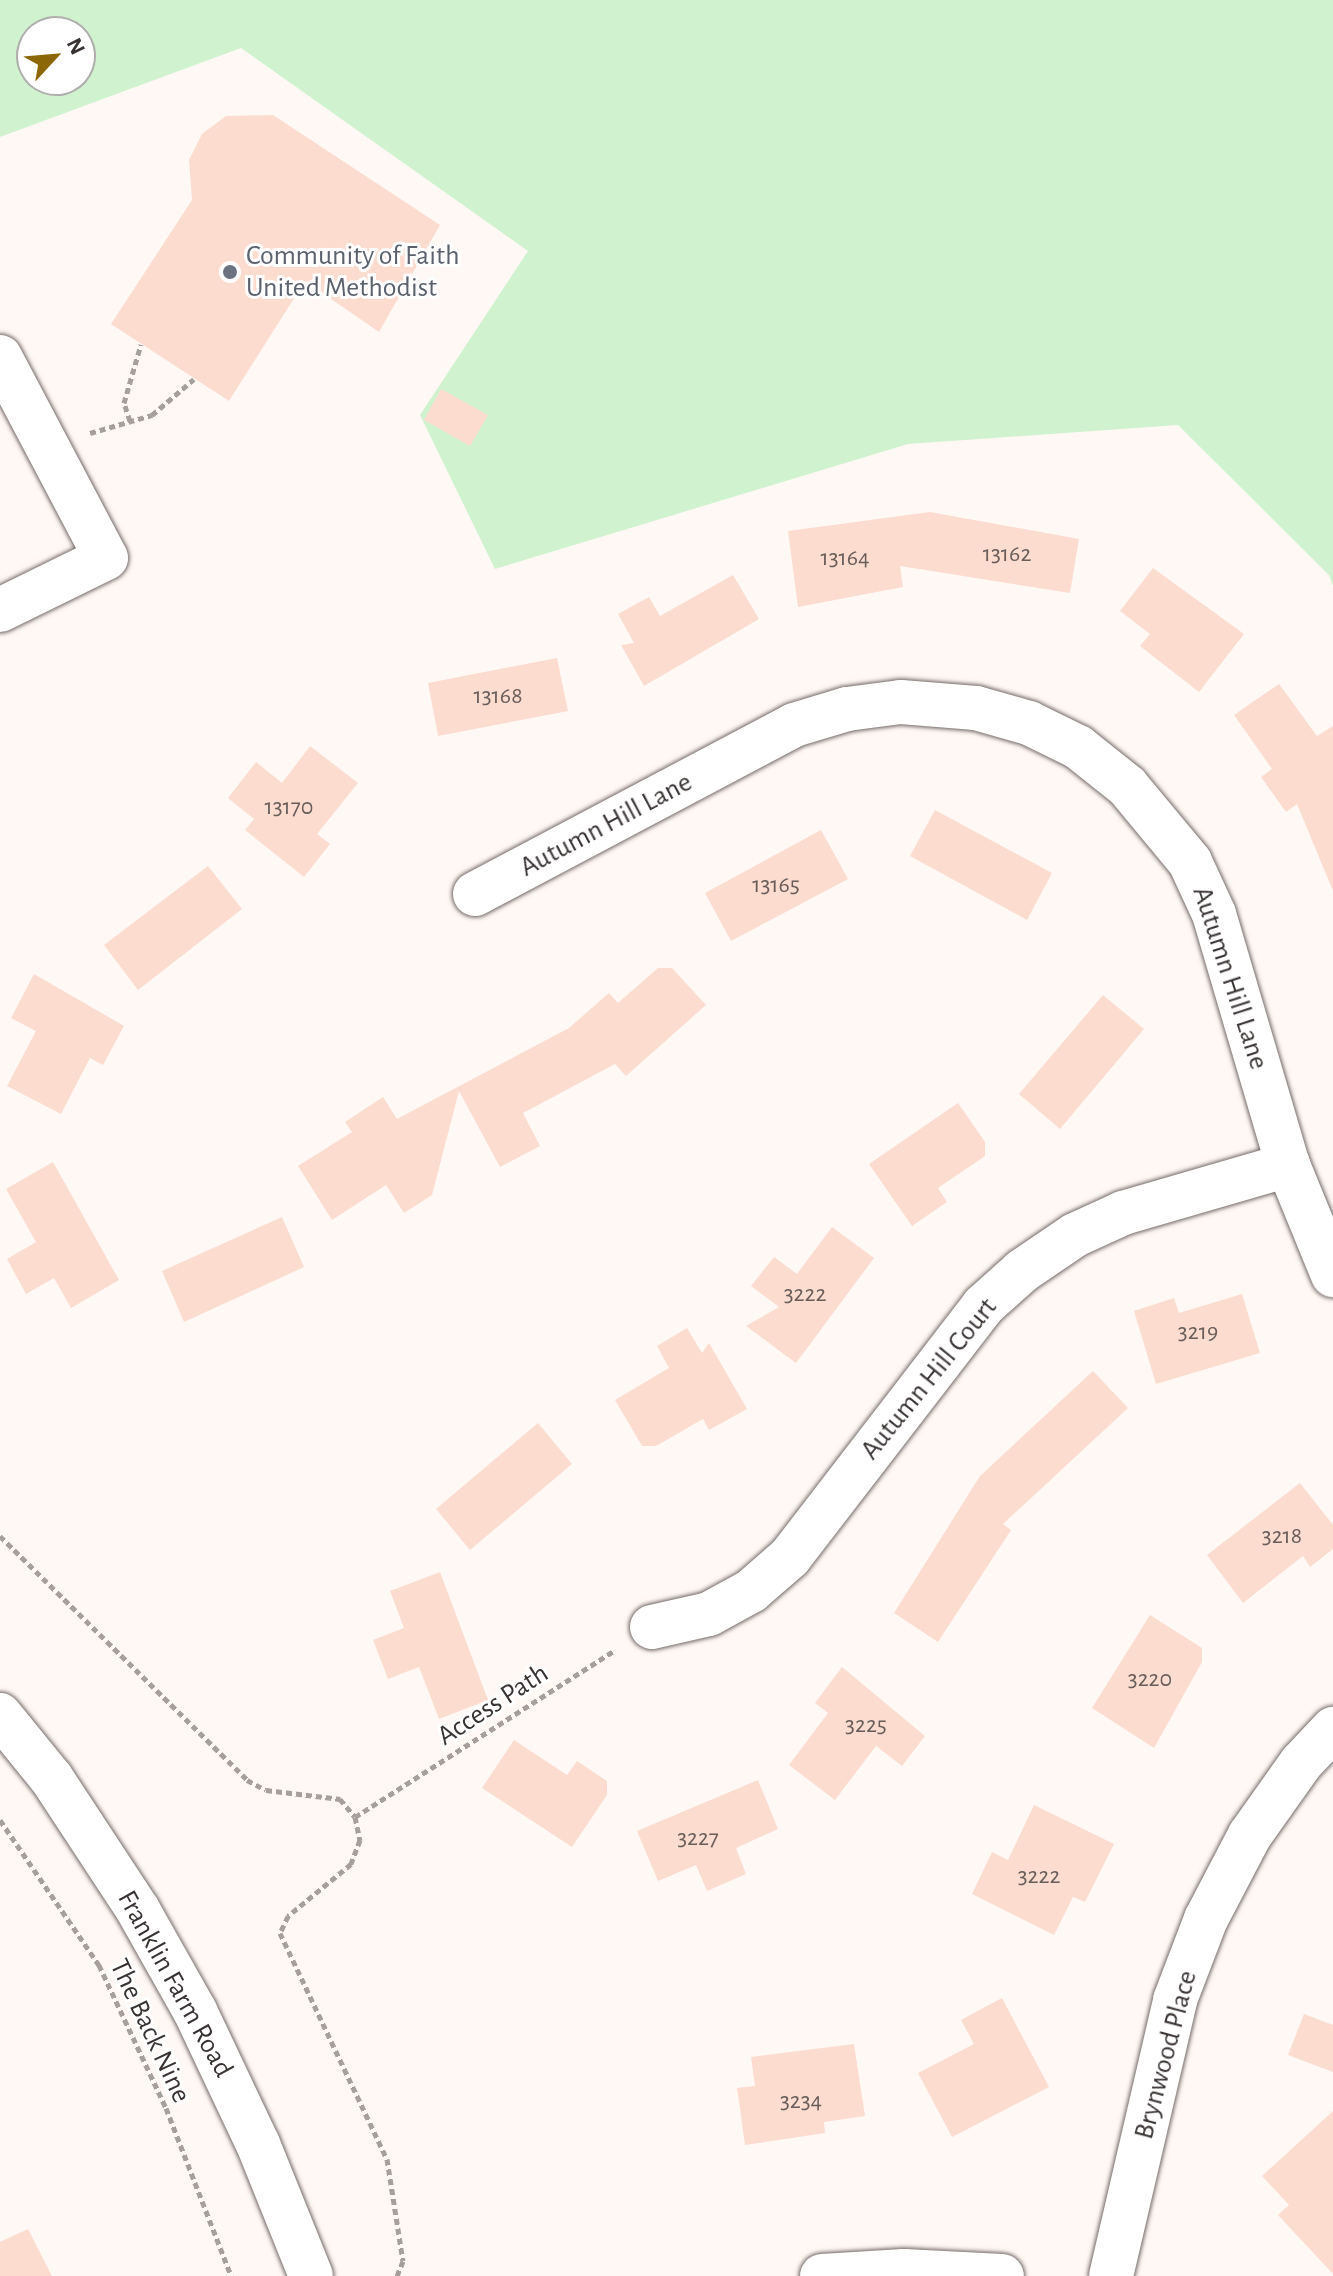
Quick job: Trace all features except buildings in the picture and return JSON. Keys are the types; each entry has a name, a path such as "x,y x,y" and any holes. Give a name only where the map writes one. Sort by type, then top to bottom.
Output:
{"street":[{"path":"0,357 106,558 0,610"},
{"name":"Autumn Hill Lane","path":"475,894 794,725 847,709 901,702 976,708 1029,723 1078,747 1127,786 1190,862 1214,914 1288,1165 1333,1275"},
{"name":"Autumn Hill Court","path":"652,1627 709,1614 751,1591 790,1557 983,1306 1022,1271 1075,1235 1123,1213 1288,1165"},
{"name":"Franklin Farm Road","path":"0,1715 52,1779 121,1884 195,2011 258,2144 311,2276"},
{"name":"Brynwood Place","path":"1111,2276 1175,2000 1206,1919 1250,1835 1301,1763 1333,1729"},
{"path":"822,2276 904,2271 1002,2276"}],"path":[{"path":"130,421 124,403 141,344"},
{"path":"50,453 96,430 152,415 194,379"},
{"path":"0,1536 247,1780 266,1790 340,1799 355,1817 360,1840 351,1864 288,1916 280,1933 387,2159 403,2261 397,2276"},
{"name":"Access Path","path":"355,1817 652,1627"},
{"name":"The Back Nine","path":"0,1820 99,1965 166,2108 231,2276"}],"green space":[{"path":"0,0 1333,0 1333,586 1329,575 1178,425 908,444 495,569 420,415 528,251 241,48 0,137"}],"place":[{"name":"Community of Faith United Methodist","path":"230,272"}]}
